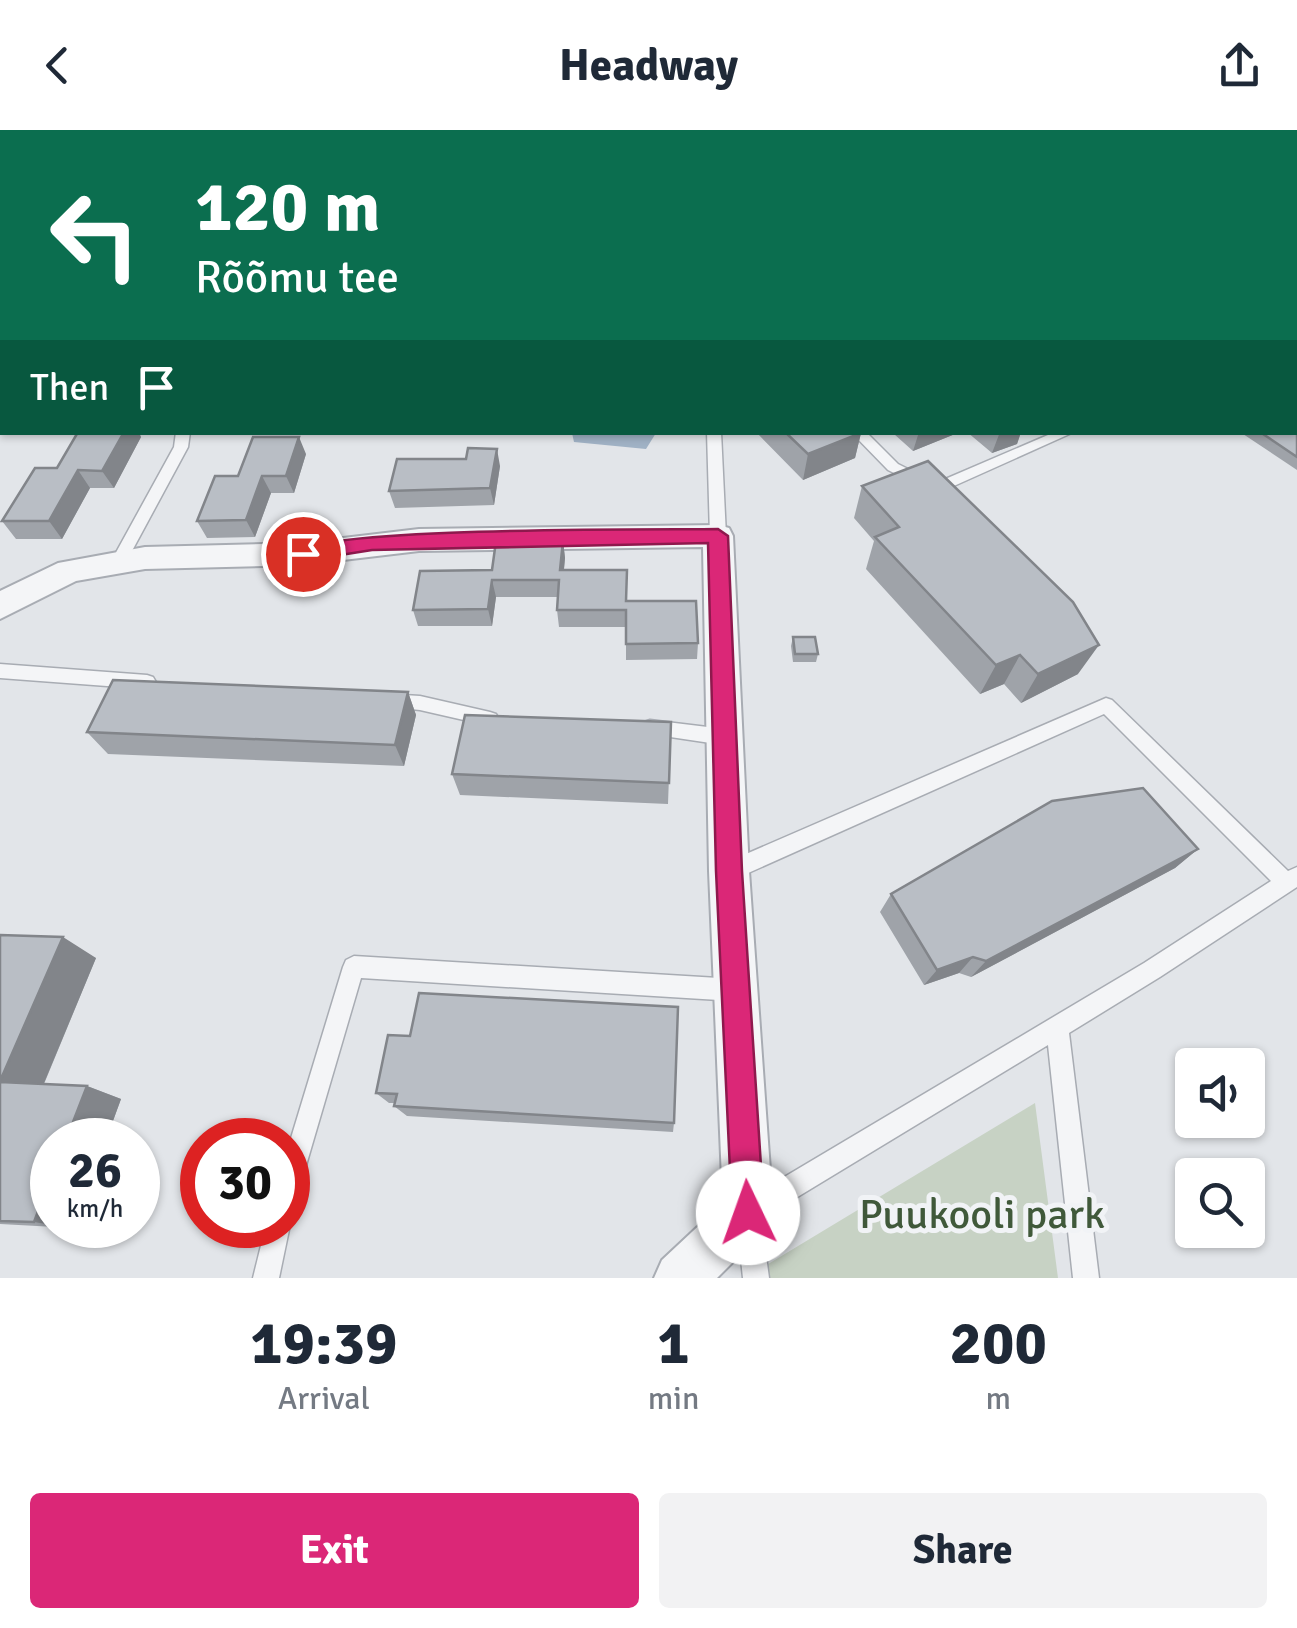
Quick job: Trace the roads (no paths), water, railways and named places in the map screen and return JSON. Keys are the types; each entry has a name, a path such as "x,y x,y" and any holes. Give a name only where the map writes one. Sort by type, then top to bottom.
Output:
{"street":[{"path":"0,606 16,594 72,570 122,558 303,554 372,542 718,536 729,871 748,1213 680,1278"}],"lane":[{"path":"122,558 181,448 183,435"},
{"path":"714,435 718,536"},
{"path":"860,435 893,467 936,489 1061,435"},
{"path":"0,671 171,684"},
{"path":"362,699 420,703 504,723"},
{"path":"729,871 1106,704 1292,880 748,1213 756,1278"},
{"path":"628,726 724,737"},
{"path":"308,1118 354,967 736,990"},
{"path":"1057,1027 1086,1278"},
{"path":"266,1278 273,1248"}],"water":[{"path":"573,435 655,435 646,449 574,442"}],"park label":[{"name":"Puukooli park","path":"982,1213"}]}
